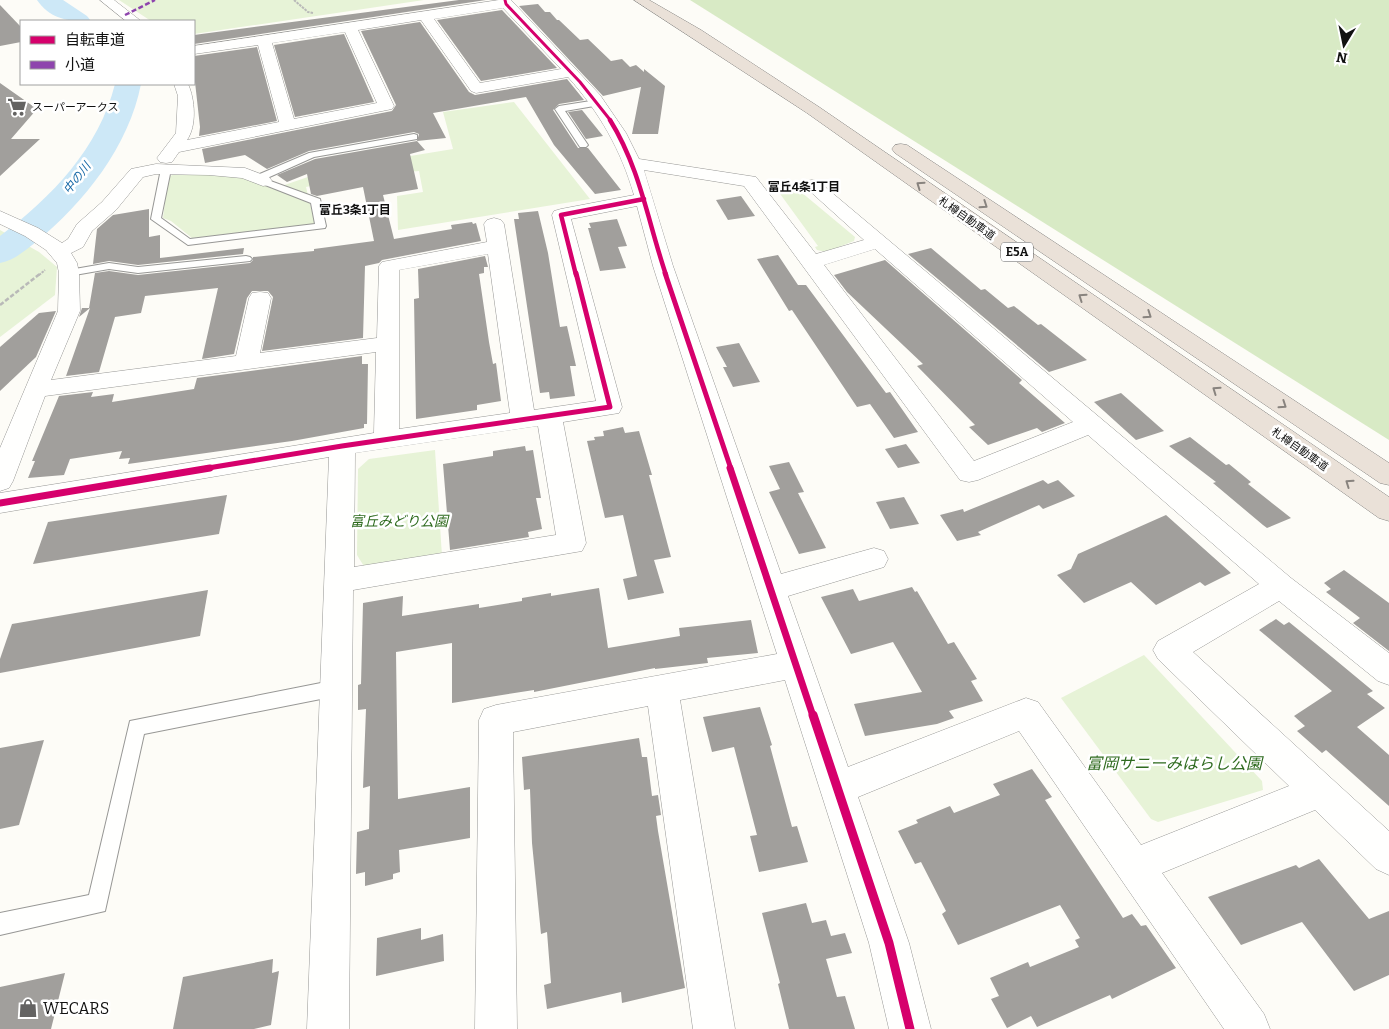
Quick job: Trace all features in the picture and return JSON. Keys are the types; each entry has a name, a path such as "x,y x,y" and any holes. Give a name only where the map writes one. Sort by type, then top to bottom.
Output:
{"highway":[{"name":"札樽自動車道","path":"640,0 696,33 813,110 1389,511"},
{"name":"札樽自動車道","path":"663,0 830,101 1389,476"}],"street":[{"path":"106,0 133,20"},
{"path":"195,50 425,16 506,2 597,103 618,133 644,199 663,266 889,943 910,1029"},
{"path":"425,16 476,88 570,72"},
{"path":"173,148 386,106 350,27"},
{"path":"264,40 288,126"},
{"path":"161,169 184,133 186,96 180,85"},
{"path":"631,163 750,181 969,473 1092,424"},
{"path":"58,259 76,243 84,228 109,206 137,173 161,169 245,173 261,180"},
{"path":"812,185 1281,586 1389,671"},
{"path":"0,503 342,446 610,407 561,215 644,199"},
{"path":"0,217 58,259 69,311 35,390 0,481"},
{"path":"339,581 572,543 536,418 497,246 494,224"},
{"path":"811,262 879,242"},
{"path":"386,440 389,266 497,246"},
{"path":"246,363 260,298"},
{"path":"35,390 387,344"},
{"path":"328,1029 342,446"},
{"path":"771,588 874,558"},
{"path":"1281,586 1169,650 1389,856"},
{"path":"496,1029 496,720 796,664"},
{"path":"662,689 714,1029"},
{"path":"838,788 1026,713 1249,1029"},
{"path":"1134,866 1320,791"}],"lane":[{"path":"583,145 559,109 597,103"},
{"path":"261,180 312,155 414,137"},
{"path":"161,169 156,219 188,242 321,226 316,201 261,180"},
{"path":"58,259 138,270 246,259"},
{"path":"0,924 98,904 136,728 336,688"}],"path":[{"path":"0,305 58,259"}],"green space":[{"path":"119,0 424,0 195,34 195,20 149,20"},
{"path":"690,0 1389,0 1389,440"},
{"path":"514,102 590,199 398,230 397,196 423,192 419,171 349,178 306,187 315,224 192,238 171,221 163,218 168,177 177,173 244,177 273,189 331,169 453,149 443,112"},
{"path":"770,180 789,182 855,237 854,241 826,252 817,250 815,247 818,246"},
{"path":"0,230 39,252 57,267 55,295 0,337"},
{"name":"富丘みどり公園","path":"435,450 442,556 365,568 357,555 358,469 369,459"},
{"name":"富岡サニーみはらし公園","path":"1144,655 1262,781 1263,790 1158,822 1151,819 1061,698"}],"building":[{"path":"459,0 486,0 195,44 195,35"},
{"path":"538,4 545,12 550,12 580,40 588,39 611,61 622,59 630,67 636,65 665,86 658,134 632,134 641,87 603,96 519,6"},
{"path":"0,5 20,26 20,42 0,46"},
{"path":"502,10 557,68 481,81 437,20"},
{"path":"420,22 469,92 475,95 567,79 584,100 559,104 553,110 578,148 588,148 621,190 595,194 554,145 526,97 433,113 446,138 417,141 419,134 414,132 309,151 267,169 245,155 205,163 202,149 392,111 396,105 361,31"},
{"path":"344,34 374,102 295,117 274,45"},
{"path":"257,47 277,121 199,136 195,56"},
{"path":"0,83 37,109 11,139 40,139 0,176"},
{"path":"582,110 603,136 586,139 568,112"},
{"path":"417,141 425,150 410,154 418,189 383,195 394,239 452,229 451,225 472,222 473,224 476,223 481,241 382,260 379,263 365,266 363,338 262,351 273,297 268,291 252,291 247,298 234,354 202,359 218,288 145,296 141,313 115,317 99,372 66,376 90,308 79,317 82,308 89,308 95,273 109,271 138,275 250,263 253,257 314,251 314,249 374,241 363,187 317,196 311,194 307,174 287,182 277,175 315,159"},
{"path":"741,196 755,216 728,220 716,200"},
{"path":"149,209 149,237 160,235 160,258 244,248 243,254 138,265 109,261 93,264 97,229 113,215"},
{"path":"538,211 548,253 560,327 567,326 576,366 570,366 575,396 550,399 549,392 540,393 514,219 519,219 518,213"},
{"path":"617,219 627,246 618,247 626,268 600,271 588,228 591,228 589,223"},
{"path":"931,248 981,290 985,289 1008,308 1014,306 1038,325 1041,324 1087,360 1049,372 908,254"},
{"path":"778,255 798,285 806,285 886,393 890,392 918,432 894,438 870,404 857,407 792,310 789,311 757,259"},
{"path":"485,256 488,267 484,267 484,273 479,274 489,342 493,364 496,363 501,401 477,405 477,410 416,419 414,299 419,298 418,269"},
{"path":"885,260 1022,380 1019,383 1065,423 1042,432 1037,428 988,445 969,427 975,425 917,366 923,364 847,292 834,275"},
{"path":"56,311 36,357 0,391 0,347 39,313"},
{"path":"739,343 760,382 733,387 723,367 727,367 716,347"},
{"path":"362,356 362,364 368,364 367,424 364,424 364,428 292,441 128,464 130,458 119,459 122,451 70,459 64,475 28,478 35,461 32,461 59,396 93,392 91,397 114,394 112,402 194,389 197,378"},
{"path":"1121,393 1164,431 1136,440 1094,402"},
{"path":"623,427 625,433 639,431 652,475 649,475 671,557 654,560 664,593 628,600 623,579 637,576 623,515 605,518 587,441 595,440 594,437 604,436 603,431"},
{"path":"1190,437 1226,465 1229,464 1251,482 1248,484 1291,518 1267,528 1263,525 1213,483 1216,482 1169,446"},
{"path":"906,444 920,463 898,468 885,449"},
{"path":"525,446 526,451 533,450 541,498 536,498 542,529 528,532 529,537 450,550 443,464 493,456 493,451"},
{"path":"789,462 804,492 798,493 826,548 799,554 769,492 780,489 769,466"},
{"path":"1043,480 1048,484 1058,480 1075,496 1043,509 1039,505 978,532 981,535 957,541 940,515 963,509 964,512"},
{"path":"227,495 219,534 33,564 48,522"},
{"path":"904,497 919,524 890,529 876,502"},
{"path":"1166,515 1231,573 1205,586 1200,582 1156,605 1131,582 1084,603 1057,575 1071,569 1078,554"},
{"path":"1344,570 1389,603 1389,651 1353,623 1360,618 1326,592 1331,589 1324,583"},
{"path":"912,587 915,592 917,591 948,644 954,642 977,679 971,681 983,701 949,711 954,718 937,724 865,736 854,704 922,692 893,642 851,654 821,597 853,589 859,601"},
{"path":"599,588 608,648 680,636 679,628 751,620 758,653 707,658 708,663 655,668 534,692 534,690 452,703 452,643 396,652 398,799 470,787 470,838 399,850 400,872 393,874 393,879 365,886 365,872 356,874 357,832 369,829 370,786 363,788 366,709 358,710 358,685 361,684 363,603 403,596 402,616 479,604 479,608 522,601 522,598 551,593 551,596"},
{"path":"208,590 200,636 0,673 0,659 12,624"},
{"path":"1276,619 1284,625 1289,622 1332,657 1373,691 1367,694 1385,708 1357,727 1389,755 1389,806 1326,750 1322,753 1297,731 1305,726 1294,716 1332,691 1259,630"},
{"path":"760,707 772,745 770,746 792,827 797,826 808,862 759,872 750,836 757,835 734,747 712,752 703,717"},
{"path":"639,738 642,757 647,757 652,796 658,795 661,815 656,816 658,831 685,988 622,1003 621,992 547,1009 544,985 551,983 547,932 541,934 532,843 530,789 524,790 522,757"},
{"path":"44,740 19,825 0,829 0,748"},
{"path":"1032,769 1052,797 1045,800 1123,918 1132,914 1141,926 1146,925 1176,968 1112,999 1110,995 1037,1027 1031,1016 1007,1028 991,999 999,996 990,978 1028,962 1030,967 1079,947 1075,940 1080,938 1060,905 958,945 942,914 946,911 921,862 915,864 898,831 918,823 916,820 950,806 954,813 1000,795 993,784"},
{"path":"1319,859 1369,919 1389,911 1389,975 1354,991 1302,922 1241,945 1208,897 1296,865 1299,868"},
{"path":"806,903 812,923 826,920 831,936 845,933 852,953 826,959 837,997 845,996 855,1029 789,1029 778,984 780,983 762,913"},
{"path":"421,928 421,940 443,934 444,961 376,976 377,938"},
{"path":"273,959 272,973 279,971 271,1025 254,1029 173,1029 183,977"},
{"name":"WECARS","path":"65,973 51,1029 0,1029 0,987"}],"waterway":[{"name":"中の川","path":"48,0 78,20"},
{"name":"中の川","path":"0,253 48,214 85,172 118,117 128,85"}],"marked path":[{"path":"125,15 155,0"}],"cycle path":[{"path":"505,0 506,4 594,98 618,133 633,164 663,266 889,943 910,1029"},
{"path":"0,503 342,446 610,407 561,215 644,199"}],"place":[{"name":"スーパーアークス","path":"17,107"},
{"name":"WECARS","path":"28,1008"}],"district":[{"name":"富丘4条1丁目","path":"804,187"},
{"name":"富丘3条1丁目","path":"355,210"}]}
